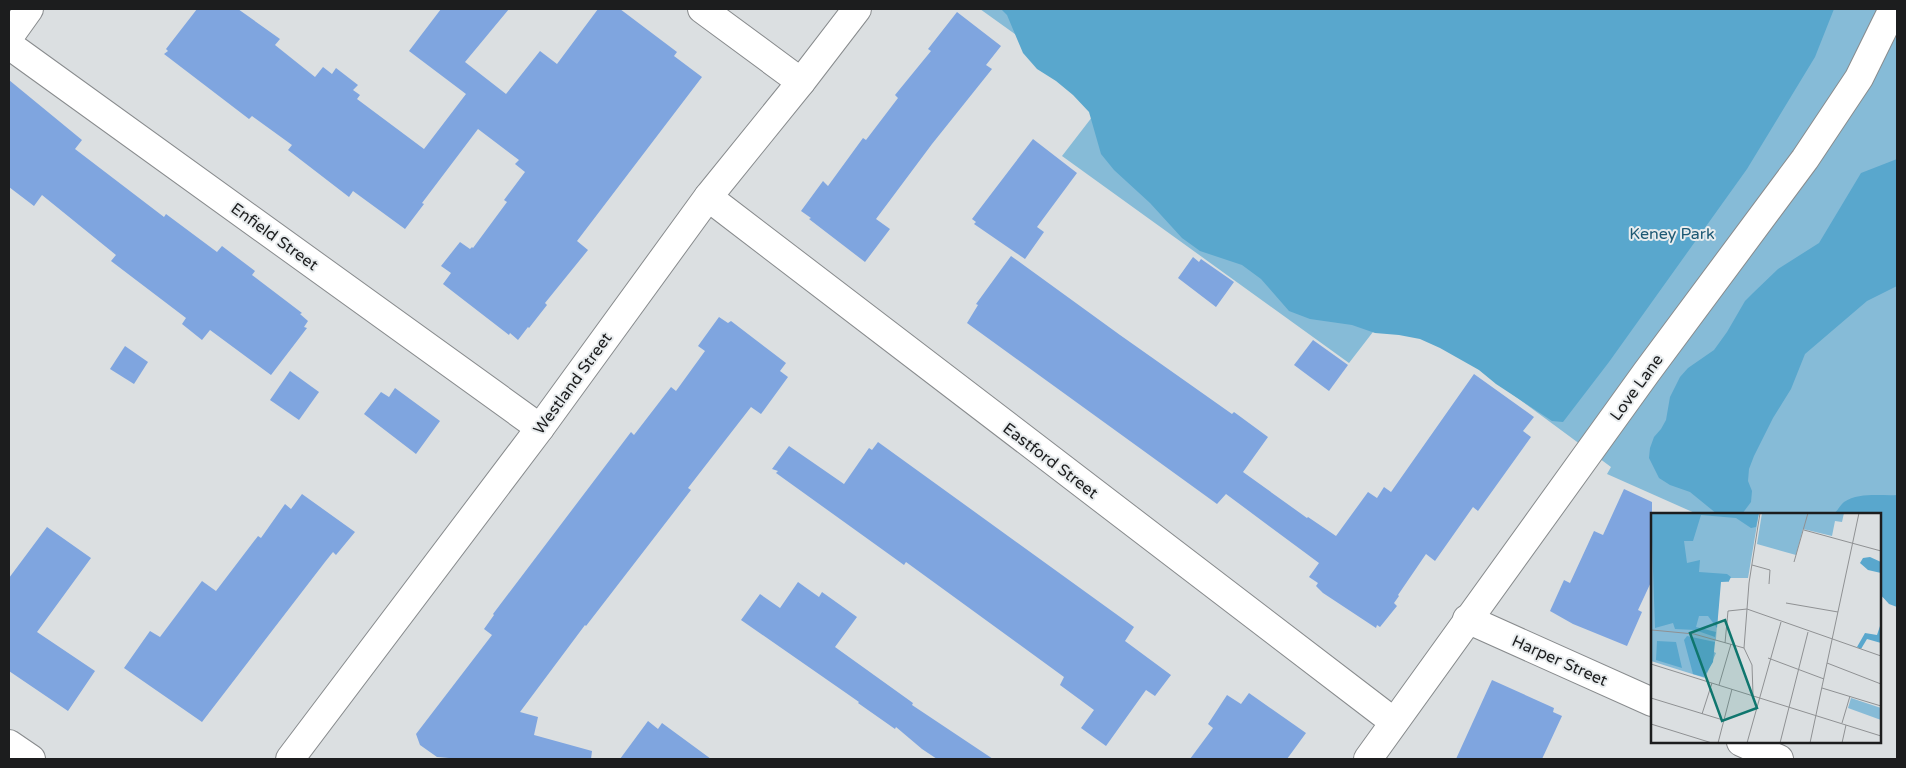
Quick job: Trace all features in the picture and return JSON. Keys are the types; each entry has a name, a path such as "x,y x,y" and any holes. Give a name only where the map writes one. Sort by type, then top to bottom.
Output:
{"street":[{"path":"9,37 29,9"},
{"path":"702,9 801,82"},
{"name":"Westland Street","path":"290,759 540,428 708,197 801,82 856,9"},
{"name":"Love Lane","path":"1368,759 1646,373 1805,159 1859,78 1893,9"},
{"name":"Enfield Street","path":"9,45 540,428"},
{"name":"Eastford Street","path":"708,197 1394,722"},
{"name":"Harper Street","path":"1467,619 1651,702"},
{"path":"1742,743 1779,759"},
{"path":"9,744 32,759"}],"green space":[{"name":"Keney Park","path":"980,9 1897,9 1897,604 1881,596 1881,513 1695,513 1607,474 1611,467 1393,306 1349,363 1062,156 1106,99"},
{"name":"Keney Park","path":"1001,9 1834,9 1815,57 1747,169 1609,362 1563,422 1552,421 1496,384 1479,370 1420,339 1375,333 1352,325 1310,319 1289,311 1261,279 1242,265 1200,251 1182,238 1150,203 1114,170 1101,154 1089,112 1073,95 1037,69 1023,53 1007,15"},
{"path":"1897,159 1897,286 1867,301 1805,354 1791,389 1773,418 1749,469 1748,481 1752,491 1751,502 1743,513 1716,513 1690,492 1670,485 1659,478 1649,458 1654,437 1666,420 1670,397 1680,377 1688,368 1714,350 1745,301 1778,269 1819,243 1861,173"},
{"path":"1870,495 1897,495 1897,607 1889,604 1881,595 1881,513 1834,513 1844,502 1850,499"}],"building":[{"path":"197,9 238,9 280,39 275,45 315,77 323,67 332,74 336,68 358,85 353,90 360,95 357,99 424,149 466,94 409,51 441,9 509,9 465,62 506,94 540,51 557,64 598,9 620,9 677,52 674,56 702,77 577,241 588,250 518,340 443,284 451,273 441,266 460,242 470,249 473,248 507,202 504,200 525,172 515,164 519,160 478,129 422,203 424,204 405,229 353,191 349,197 288,150 292,145 252,116 249,119 164,54"},
{"path":"957,12 1001,46 986,65 992,69 932,144 876,219 890,229 865,262 801,211 823,181 828,186 863,138 866,140 898,98 895,95 931,51 928,49"},
{"path":"9,80 82,140 75,149 164,217 166,214 217,252 222,246 255,271 252,275 302,313 300,314 308,321 304,327 307,328 271,375 210,330 202,340 182,324 186,318 111,261 116,255 42,195 34,206 9,187"},
{"path":"1033,139 1077,173 1037,227 1044,232 1025,259 974,224 976,222 972,219"},
{"path":"1011,256 1232,414 1234,412 1268,437 1243,472 1307,518 1336,536 1368,492 1377,498 1384,487 1391,492 1474,374 1534,417 1523,431 1531,437 1478,511 1473,507 1435,561 1426,554 1398,595 1394,603 1397,606 1380,627 1377,625 1376,628 1323,593 1316,586 1318,583 1309,577 1319,563 1226,494 1217,504 967,323 978,305 976,304"},
{"path":"1193,257 1199,262 1201,259 1234,282 1216,307 1178,278"},
{"path":"719,317 728,323 731,321 786,363 780,371 788,377 761,414 751,407 688,488 691,490 585,625 520,712 538,717 534,735 592,751 591,759 461,759 437,757 420,745 416,734 492,635 484,629 493,614 631,432 634,435 671,387 676,391 705,351 698,346"},
{"path":"1313,340 1348,365 1329,391 1294,365"},
{"path":"125,346 148,362 134,384 110,369"},
{"path":"290,371 319,392 299,420 270,400"},
{"path":"395,388 440,421 416,454 364,414 381,392 389,397"},
{"path":"878,442 1134,627 1125,641 1171,675 1155,696 1146,690 1106,746 1081,728 1094,710 1060,685 1064,677 906,562 904,565 776,473 778,471 772,469 789,446 844,484 869,448 872,450"},
{"path":"1624,489 1652,502 1651,582 1638,610 1642,612 1627,646 1573,624 1550,611 1564,580 1570,583 1594,531 1603,535"},
{"path":"302,494 355,532 336,555 333,552 202,722 124,668 150,631 160,637 202,581 216,591 258,536 261,538 285,504 291,509"},
{"path":"47,527 91,558 37,632 95,671 68,711 9,671 9,578"},
{"path":"798,582 819,597 822,592 857,617 835,647 913,703 912,705 993,759 937,759 896,727 895,729 741,620 760,594 780,608"},
{"path":"1492,680 1554,708 1553,712 1562,716 1542,759 1456,759"},
{"path":"1249,693 1306,733 1287,759 1190,759 1213,728 1208,724 1227,695 1241,704"},
{"path":"648,721 658,729 662,723 711,759 620,759"}]}
